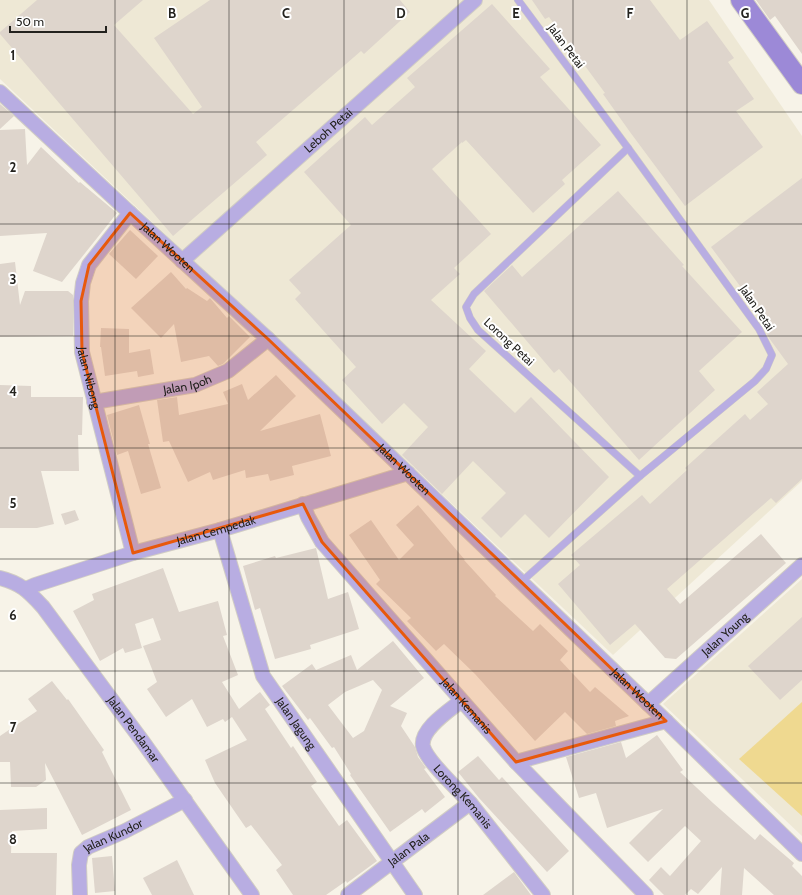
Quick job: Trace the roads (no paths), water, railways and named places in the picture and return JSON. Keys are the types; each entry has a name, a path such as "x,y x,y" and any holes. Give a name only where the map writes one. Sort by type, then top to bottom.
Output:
{"main road":[{"path":"741,0 802,84"}],"street":[{"name":"Leboh Petai","path":"182,261 475,0"},
{"name":"Jalan Wooten","path":"0,92 268,339 802,854"},
{"name":"Jalan Nibong","path":"130,213 89,265 83,283 81,301 82,352 133,553"},
{"name":"Jalan Ipoh","path":"94,402 195,385 228,371 268,339"},
{"name":"Jalan Cempedak","path":"26,589 133,553 220,530 408,473"},
{"name":"Jalan Kemanis","path":"303,504 308,517 322,542 461,701 516,762 646,895"},
{"name":"Jalan Jagung","path":"220,530 263,676 415,895"},
{"name":"Jalan Young","path":"648,704 802,565"},
{"name":"Jalan Pendamar","path":"0,578 26,589 43,607 185,800 252,895"},
{"name":"Lorong Kemanis","path":"461,701 434,722 424,738 423,746 430,758 470,803 543,895"},
{"path":"516,762 666,722"},
{"name":"Jalan Kundor","path":"80,895 79,865 81,853 84,850 185,800"},
{"name":"Jalan Pala","path":"348,895 470,803"}],"lane":[{"name":"Jalan Petai","path":"518,0 628,148 759,329 772,355 766,369 755,381 640,476 520,583"},
{"name":"Lorong Petai","path":"628,148 474,294 466,307 470,318 478,330 640,476"}]}
